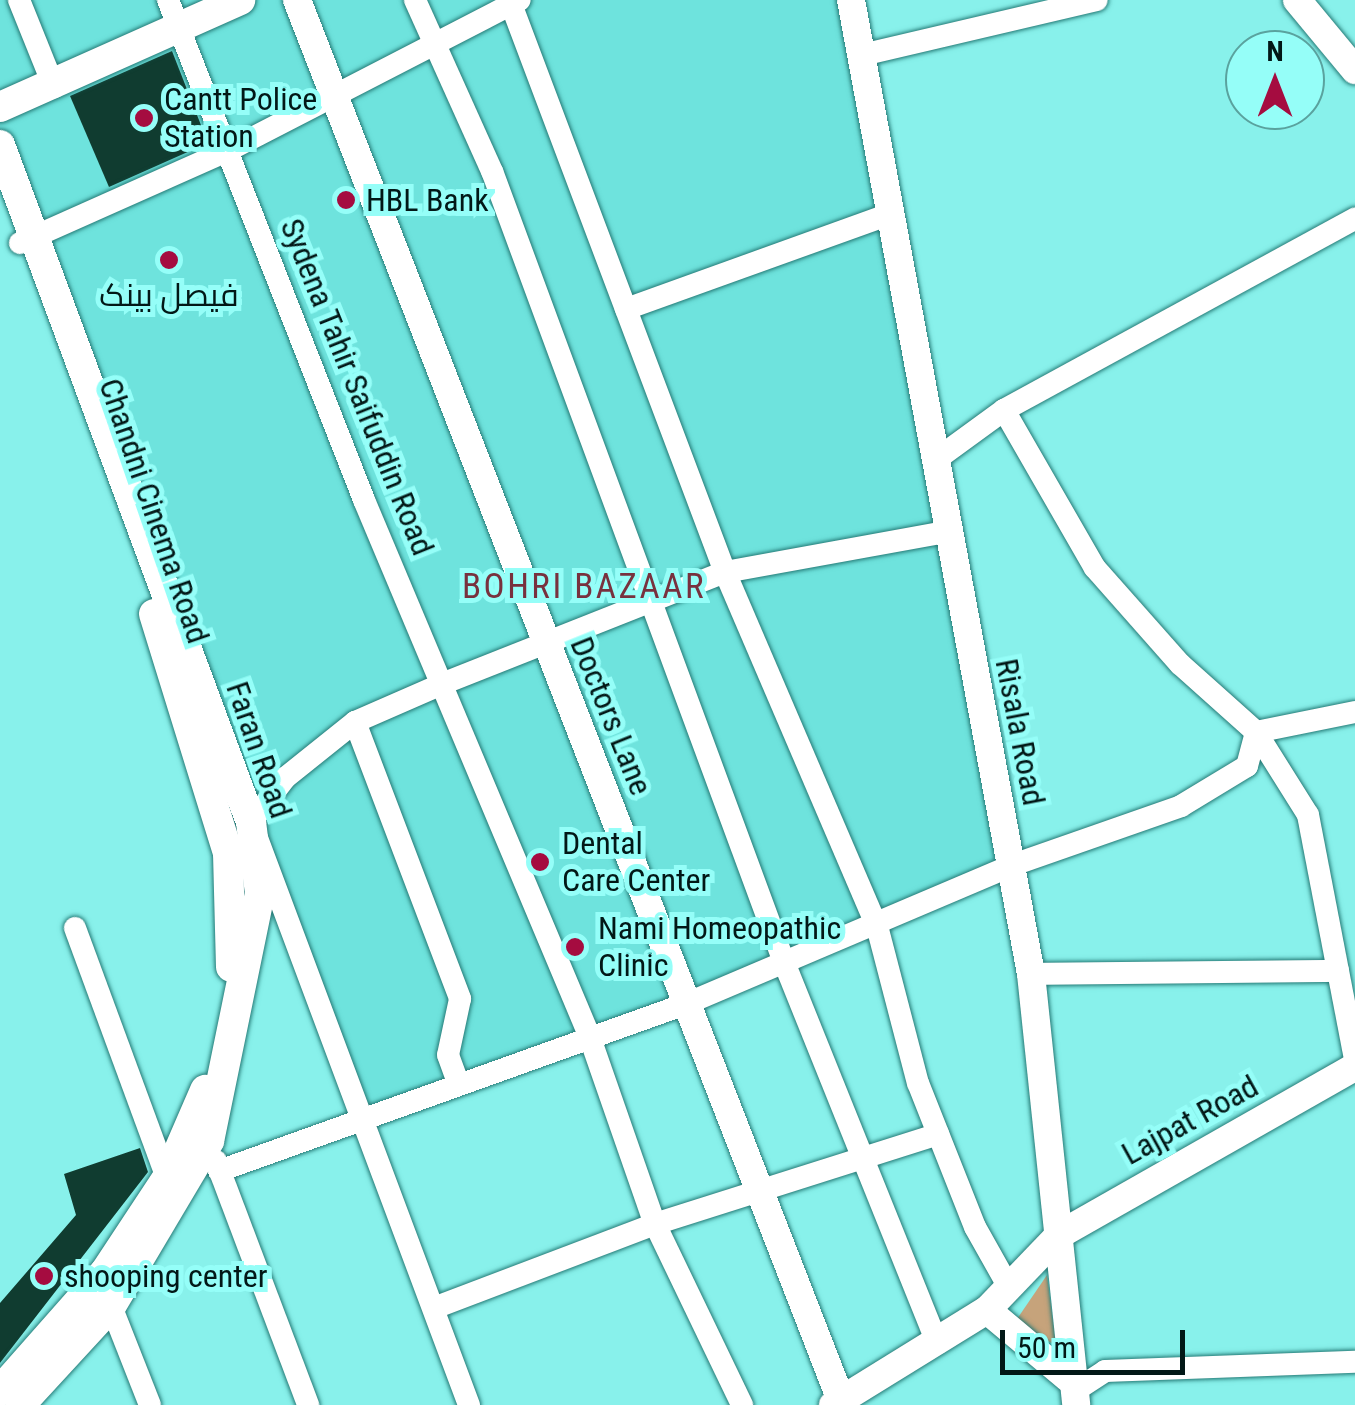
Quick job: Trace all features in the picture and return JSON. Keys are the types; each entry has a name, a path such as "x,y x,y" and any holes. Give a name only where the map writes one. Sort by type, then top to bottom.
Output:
{"main road":[{"path":"0,108 54,87 174,14 240,0"},
{"name":"Faran Road","path":"0,145 28,239 251,822 260,893 209,1141 111,1306 20,1405"},
{"name":"Chandni Cinema Road","path":"0,188 28,239 130,537 228,853 223,1020 205,1091 167,1178 104,1272 0,1391"}],"street":[{"path":"18,0 54,87"},
{"name":"Doctors Lane","path":"297,0 544,644 767,1194 837,1402"},
{"path":"415,0 492,171 784,962 937,1344"},
{"name":"Risala Road","path":"851,0 946,532 1031,974 1072,1392"},
{"path":"862,54 1097,0"},
{"path":"1297,0 1355,70"},
{"path":"28,239 336,98 434,41 516,2 724,572 877,926 938,1134 1007,1284"},
{"name":"Sydena Tahir Saifuddin Road","path":"174,14 442,684 590,1035 655,1224 742,1405"},
{"path":"626,309 890,214"},
{"path":"934,460 1004,410 1355,219"},
{"path":"1004,410 1095,568 1180,664 1256,732 1308,816 1344,978 1355,1064"},
{"path":"469,1405 251,822 286,778 355,722 442,684 724,572 946,532"},
{"path":"1256,732 1355,712"},
{"path":"355,722 460,999 448,1055 457,1080"},
{"path":"219,1171 457,1080 688,1002 877,926 1010,866 1181,806 1246,766 1256,732"},
{"path":"75,928 167,1178"},
{"path":"1031,974 1344,978"},
{"name":"Lajpat Road","path":"837,1402 987,1310 1007,1284 1058,1234 1355,1064"},
{"path":"434,1308 655,1224 767,1194 938,1134"},
{"path":"209,1141 308,1405"},
{"path":"111,1306 150,1405"},
{"path":"987,1310 1072,1392 1105,1371 1355,1362"}],"shaded area":[{"name":"BOHRI BAZAAR","path":"0,0 851,0 1010,866 364,1117 0,188"},
{"path":"1047,1275 1056,1345 1013,1325"}],"building":[{"name":"Cantt Police Station","path":"172,51 208,143 109,187 70,96"},
{"name":"shooping center","path":"140,1148 148,1172 0,1363 0,1303 76,1215 64,1174"}],"place":[{"name":"Cantt Police Station","path":"144,118"},
{"name":"HBL Bank","path":"346,200"},
{"name":"فیصل بینک","path":"169,260"},
{"name":"Dental Care Center","path":"540,862"},
{"name":"Nami Homeopathic Clinic","path":"575,947"},
{"name":"shooping center","path":"44,1276"}],"district":[{"name":"BOHRI BAZAAR","path":"584,587"}]}
